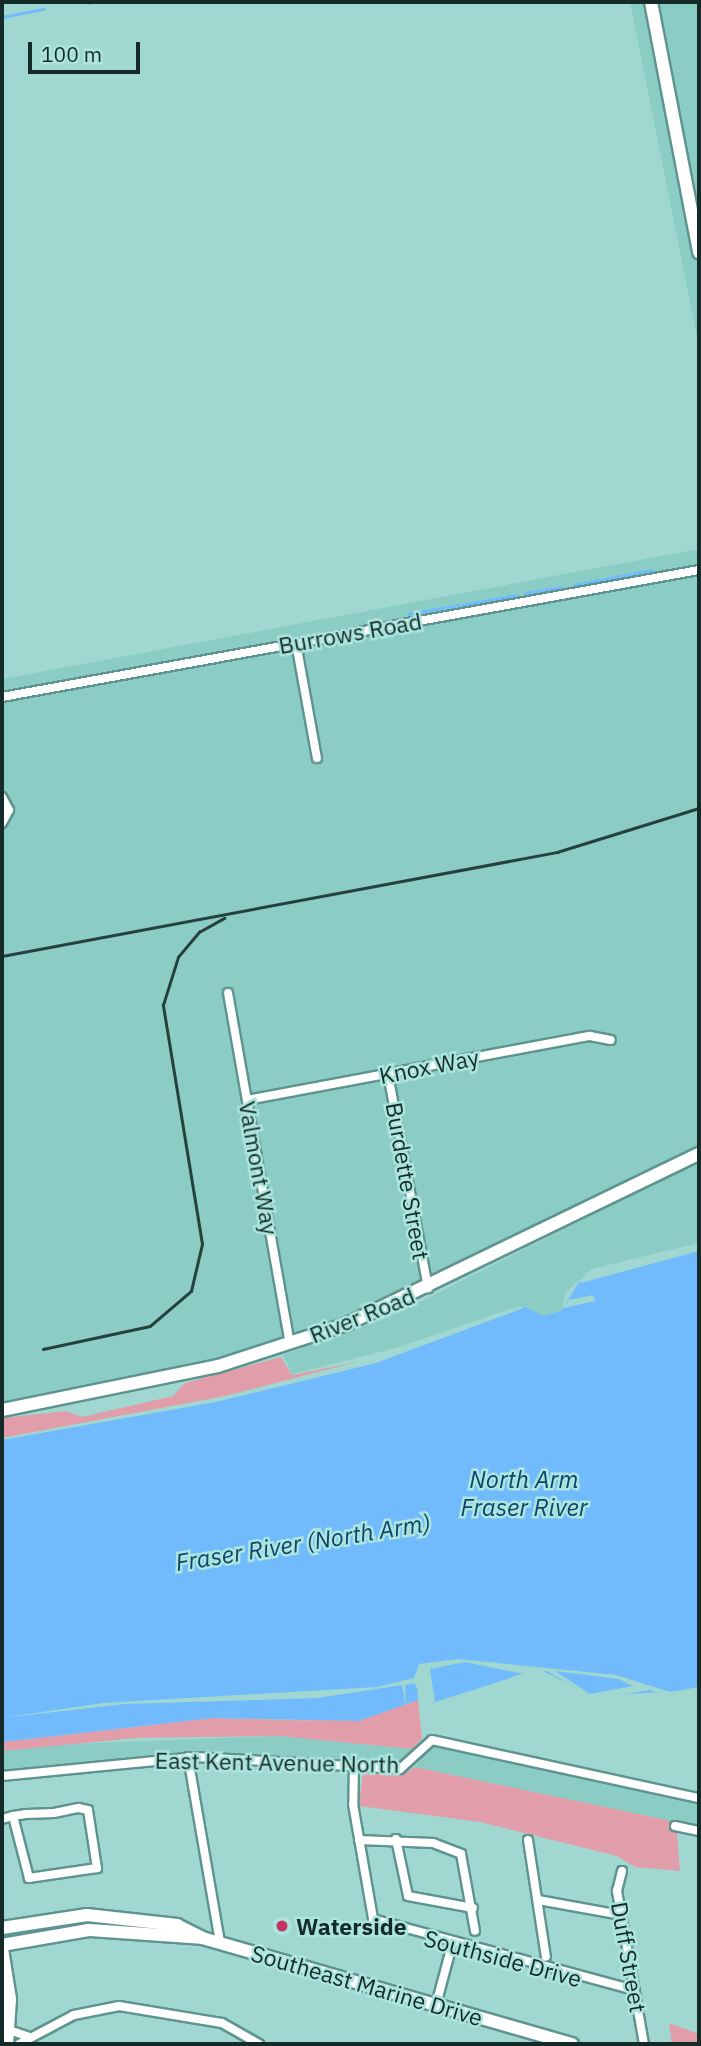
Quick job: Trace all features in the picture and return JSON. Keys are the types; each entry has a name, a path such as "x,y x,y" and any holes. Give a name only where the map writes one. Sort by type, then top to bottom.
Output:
{"street":[{"path":"651,2 699,252"},
{"name":"Burrows Road","path":"2,697 699,570"},
{"path":"296,643 317,758"},
{"path":"2,797 9,810 2,823"},
{"name":"Valmont Way","path":"228,993 290,1344"},
{"name":"Knox Way","path":"247,1100 590,1037 611,1040"},
{"name":"Burdette Street","path":"388,1074 428,1289"},
{"name":"River Road","path":"2,1410 110,1391 290,1344 428,1289 699,1154"},
{"name":"East Kent Avenue North","path":"2,1776 188,1757 404,1769 418,1750 432,1740 699,1798"},
{"path":"188,1757 220,1943"},
{"path":"354,1765 359,1840 396,1839 461,1854 473,1908 475,1931"},
{"path":"2,1818 13,1816 88,1810 97,1868 29,1878 13,1816"},
{"path":"676,1826 699,1831"},
{"path":"396,1839 408,1896 473,1908"},
{"name":"Southside Drive","path":"359,1840 373,1919 452,1945 635,1990"},
{"path":"528,1840 546,1957"},
{"name":"Duff Street","path":"622,1871 621,1915 644,2044"},
{"path":"538,1900 621,1915"},
{"name":"Southeast Marine Drive","path":"2,1928 110,1915 177,1925 202,1938"},
{"name":"Southeast Marine Drive","path":"2,1947 89,1930 202,1938 572,2044"},
{"path":"436,2005 452,1945"},
{"path":"2,1947 9,2030 7,2044"},
{"path":"19,2044 74,2015 119,2006 222,2023 259,2044"},
{"path":"9,2030 29,2037"}],"shaded area":[{"path":"630,2 699,2 699,347"},
{"path":"699,549 699,1154 290,1344 2,1410 2,679"},
{"path":"699,1161 699,1243 592,1269 566,1292 561,1311 543,1316 519,1306 396,1348 292,1374 283,1355 394,1315"},
{"path":"281,1357 292,1375 357,1362 225,1396 2,1438 2,1418 66,1411 82,1417 173,1396 185,1383"},
{"path":"418,1700 422,1738 413,1749 278,1736 136,1738 2,1751 2,1742 213,1718 325,1721 222,1716 2,1718 381,1713"},
{"path":"278,1736 413,1749 399,1765 195,1753 2,1771 2,1751 42,1745"},
{"path":"431,1746 699,1803 699,1827 415,1767"},
{"path":"415,1767 676,1822 680,1871 635,1867 617,1856 480,1822 359,1806 363,1771 402,1775"},
{"path":"669,2023 699,2034 699,2044 672,2044"}],"water":[{"name":"North Arm Fraser River","path":"699,1248 699,1690 593,1696 537,1668 439,1704 431,1702 427,1666 417,1669 418,1700 359,1721 213,1718 2,1742 2,1440 216,1402 376,1363 526,1307 543,1316 561,1311 579,1282"}],"pier":[{"path":"699,1246 699,1251 581,1283 569,1300 593,1295 595,1301 563,1308 585,1277"},
{"path":"458,1659 616,1675 670,1692 699,1687 699,1693 673,1698 650,1690 595,1699 547,1671 519,1673 465,1662 430,1669 435,1702 508,1679 439,1706 427,1699 426,1668 420,1669 420,1696 415,1683 405,1685 406,1707 402,1685 317,1698 124,1704 2,1718 103,1703 377,1687 414,1678 419,1664","holes":["555,1671 618,1679 633,1686 590,1694"]}],"waterway":[{"path":"89,3 93,2"},
{"path":"2,17 43,9"},
{"path":"574,585 652,570"},
{"path":"525,593 561,587"},
{"path":"462,605 517,595"},
{"path":"408,614 458,605"}],"railway":[{"path":"2,956 557,852 699,808"},
{"path":"43,1349 150,1326 191,1291 202,1244 163,1005 178,957 199,932 224,918"}],"place":[{"name":"Waterside","path":"282,1926"}],"water label":[{"name":"Fraser River (North Arm)","path":"303,1543"}]}
